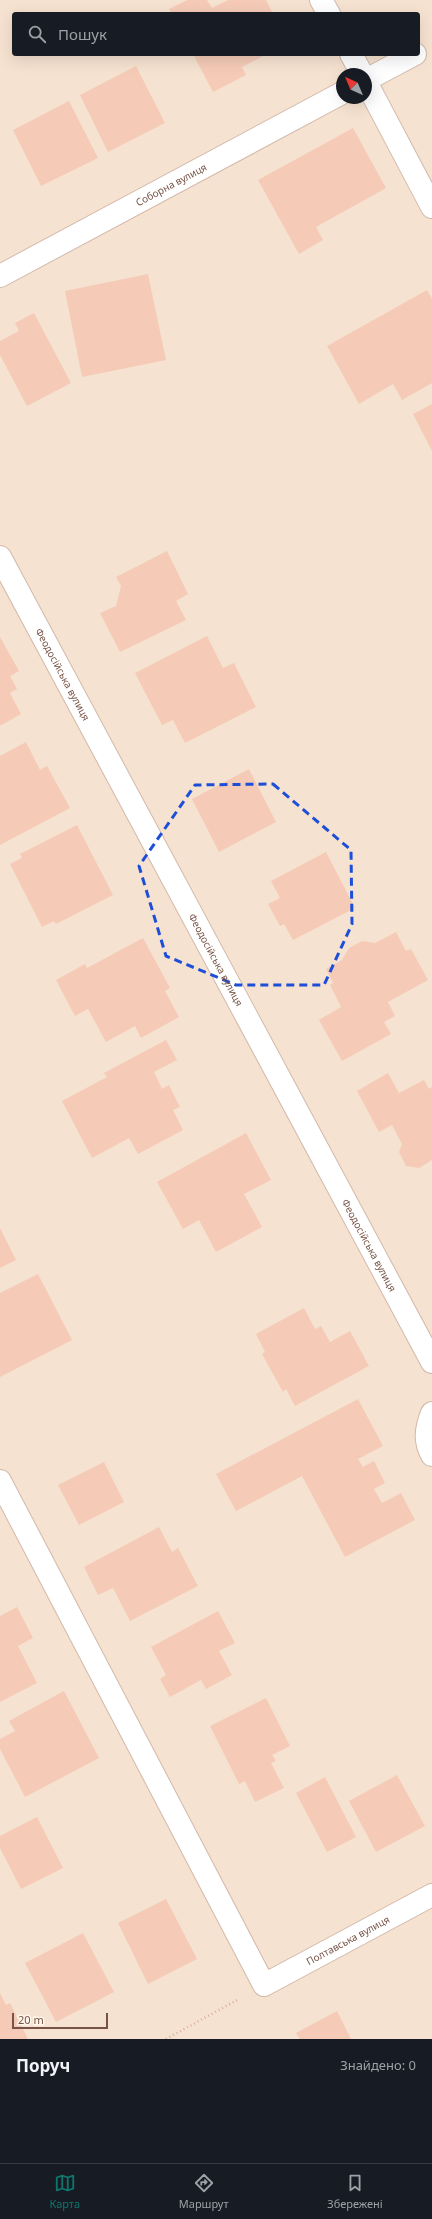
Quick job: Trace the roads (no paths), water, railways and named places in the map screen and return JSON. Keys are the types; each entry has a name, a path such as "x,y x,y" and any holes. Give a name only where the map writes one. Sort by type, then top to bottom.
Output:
{"street":[{"path":"321,0 328,12"},
{"path":"420,51 432,45"},
{"path":"352,56 359,68"},
{"path":"372,78 411,56"},
{"path":"372,92 432,207"},
{"name":"Соборна вулиця","path":"0,276 336,96"},
{"name":"Феодосійська вулиця","path":"0,557 432,1362"},
{"path":"432,1413 426,1427 428,1447 432,1455"},
{"name":"Полтавська вулиця","path":"0,1481 264,1985 432,1895"}]}
